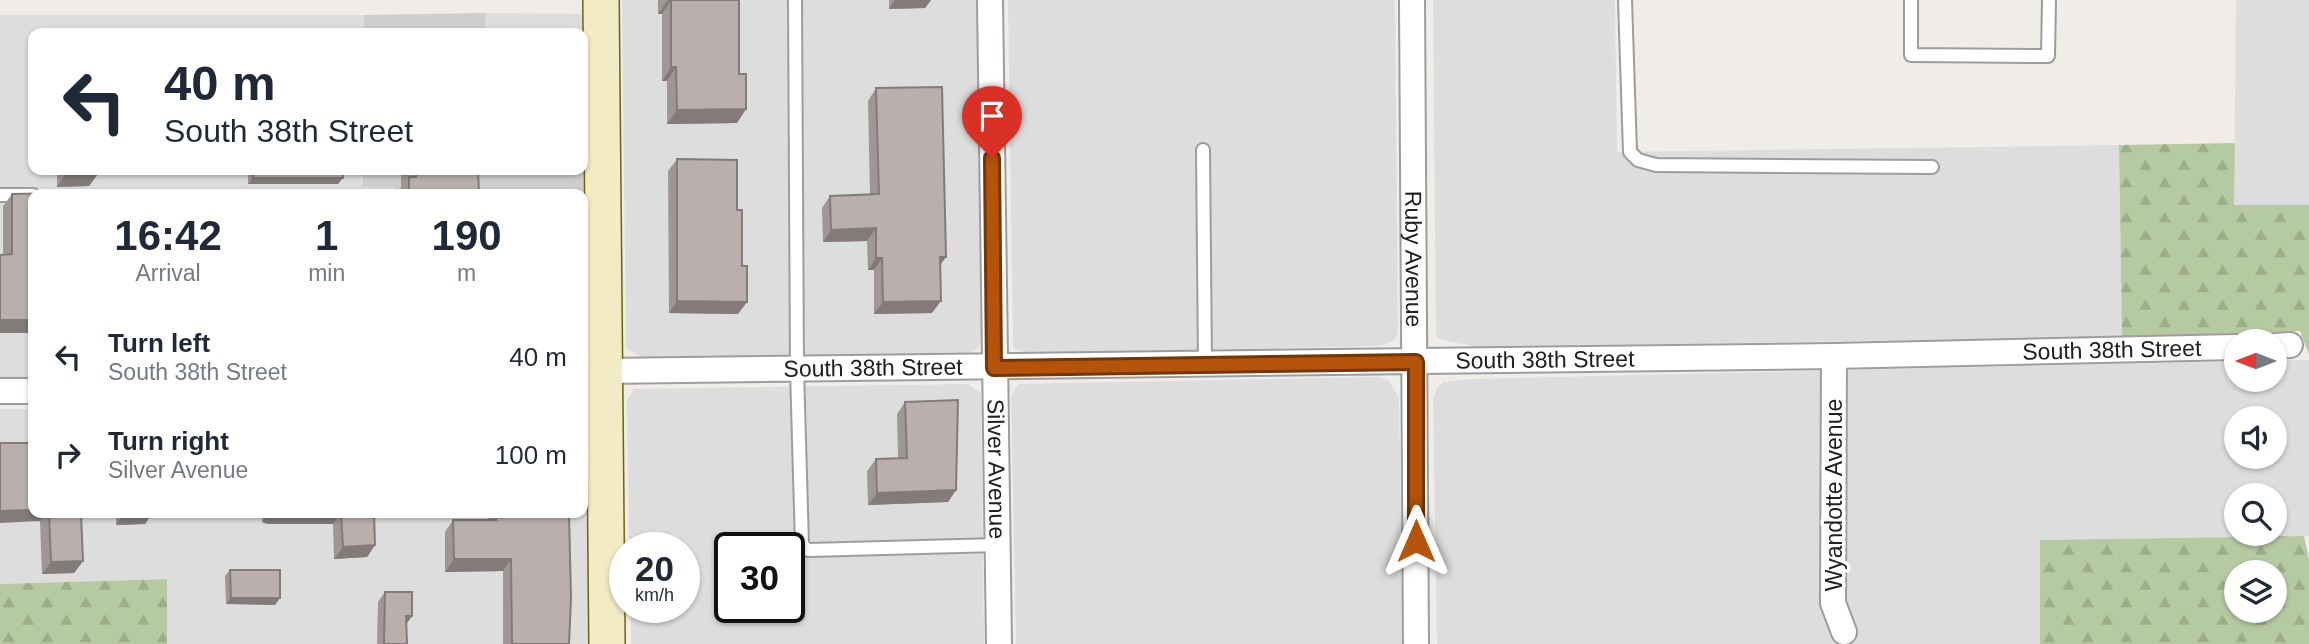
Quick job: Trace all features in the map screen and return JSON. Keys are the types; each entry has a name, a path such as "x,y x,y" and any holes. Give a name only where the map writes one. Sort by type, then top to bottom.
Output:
{"main road":[{"path":"601,0 602,371 593,414 607,644"}],"street":[{"name":"Silver Avenue","path":"990,0 999,644"},
{"name":"Ruby Avenue","path":"1412,0 1416,644"},
{"name":"South 38th Street","path":"602,371 1835,356 2224,347"},
{"name":"Wyandotte Avenue","path":"1835,356 1833,603 1844,632"},
{"path":"0,391 28,391"}],"lane":[{"path":"795,0 797,370 802,545 808,550 998,545"},
{"path":"1625,0 1630,152 1639,160 1656,165 1932,167"},
{"path":"1911,0 1911,55 2048,56 2049,0"},
{"path":"1203,150 1205,364"},
{"path":"0,195 28,195"}],"shaded area":[{"path":"622,0 977,0 981,342 978,348 965,355 643,358 626,348"},
{"path":"1008,0 1395,0 1398,332 1395,340 1380,346 1027,353 1013,348"},
{"path":"1433,0 1615,0 1617,152 2119,145 2122,337 1475,347 1439,339 1436,335"},
{"path":"2236,0 2309,0 2309,205 2234,205"},
{"path":"485,13 582,14 585,18 585,28 486,28"},
{"path":"485,13 486,28 364,28 364,15"},
{"path":"0,15 364,15 364,28 28,28 28,175 363,175 364,186 394,189 28,189 28,379 0,379"},
{"path":"363,175 584,175 584,189 363,187"},
{"path":"2287,360 2309,360 2309,536 2287,536 2287,483 2224,483 2224,537 2040,540 2040,644 1437,644 1433,400 1437,388 1443,382 1469,379 2224,361 2224,392 2287,392"},
{"path":"1379,377 1389,381 1399,398 1403,644 1016,644 1011,395 1019,384"},
{"path":"968,384 981,393 984,644 631,644 631,623 700,623 700,532 629,532 627,400 634,389"},
{"path":"0,409 28,409 28,518 588,518 589,446 593,644 167,644 166,579 0,584"}],"green space":[{"path":"2235,143 2234,205 2309,205 2309,354 2300,331 2287,331 2287,329 2224,329 2224,334 2122,337 2119,145"},
{"path":"2287,536 2304,536 2309,560 2309,644 2040,644 2040,540 2224,537 2224,546 2287,546"},
{"path":"167,579 167,644 0,644 0,584"}],"building":[{"path":"671,0 739,0 739,74 746,74 746,109 677,110 676,67 671,67"},
{"path":"942,87 946,257 940,257 941,301 883,302 882,258 876,258 876,228 831,230 830,196 879,194 876,88"},
{"path":"677,159 737,160 737,210 742,210 742,266 747,266 747,302 677,301"},
{"path":"253,175 343,175 343,178 253,178"},
{"path":"478,175 479,189 409,189 409,177"},
{"path":"12,194 28,194 28,320 0,320 0,255 12,254"},
{"path":"958,400 956,490 877,493 876,459 907,458 905,402"},
{"path":"0,443 28,443 28,510 0,511"},
{"path":"49,518 81,518 83,561 51,562"},
{"path":"341,518 374,518 375,545 343,547"},
{"path":"569,518 569,644 512,644 511,559 454,559 453,520"},
{"path":"230,570 280,570 280,598 231,598"},
{"path":"385,592 412,592 412,616 406,616 407,644 384,644"}],"route":[{"path":"992,158 994,368 1416,362 1416,541"}]}
